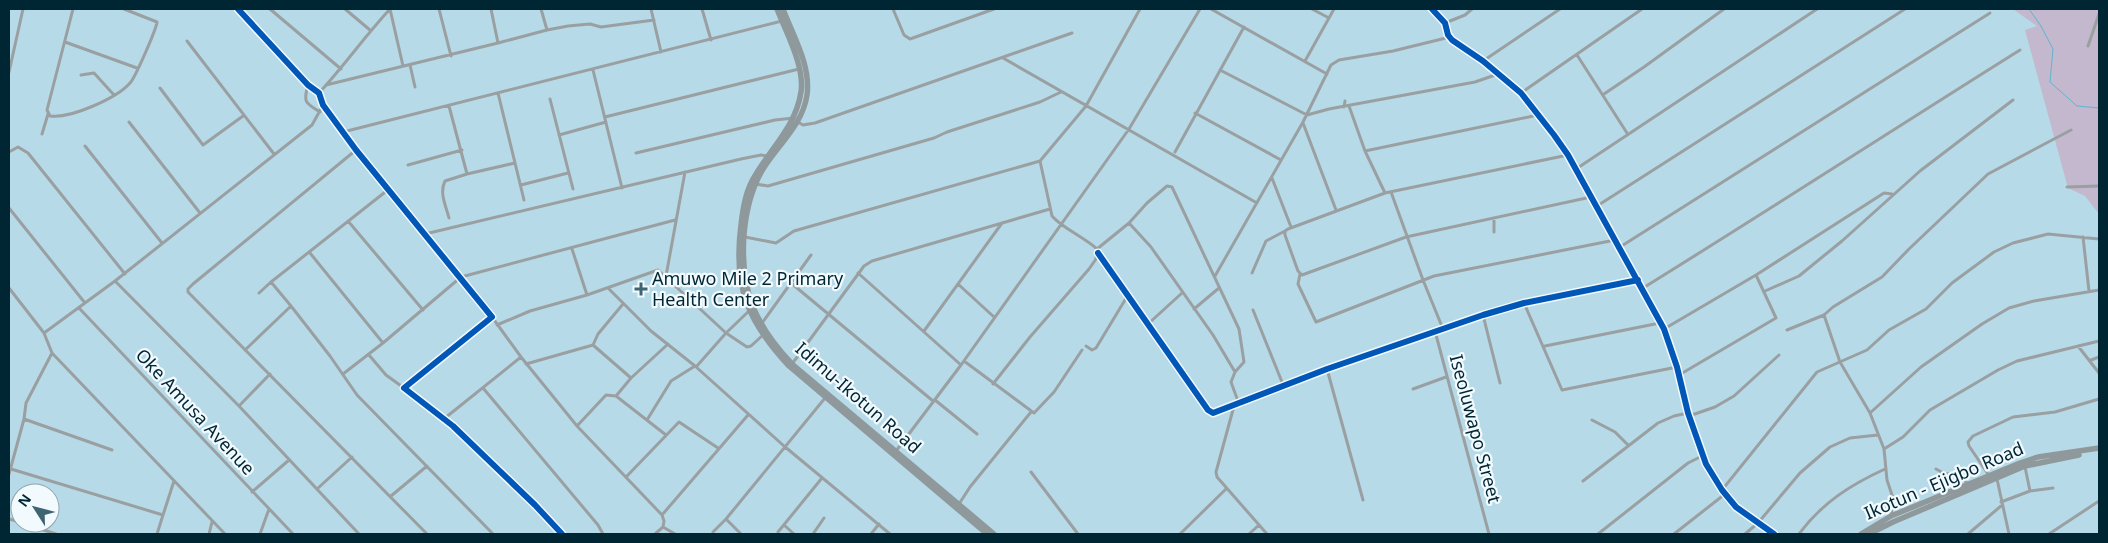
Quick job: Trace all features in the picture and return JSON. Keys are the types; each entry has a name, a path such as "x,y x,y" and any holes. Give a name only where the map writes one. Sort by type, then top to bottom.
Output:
{"main road":[{"path":"777,9 800,69 801,92 796,120 768,156 750,186 742,210 743,233 738,258 740,281 750,310 763,335 789,366 825,398 894,452 987,534"},
{"name":"Idimu-Ikotun Road","path":"783,9 807,75 806,100 796,120 755,184 747,212 743,233 742,260 750,300 762,324 792,364 894,452 994,534"},
{"name":"Ikotun - Ejigbo Road","path":"1861,534 1988,474 2029,460 2099,448"},
{"name":"Ikotun - Ejigbo Road","path":"1868,534 1892,519 2025,466 2099,452"}],"street":[{"path":"9,72 23,9"},
{"path":"42,134 73,9"},
{"path":"48,114 53,117 84,110 114,95 130,83 151,40 157,22 124,9"},
{"path":"238,9 308,85 319,93 323,105 356,150 461,277 521,358 577,426 627,476 662,516 664,521 663,527 655,534"},
{"path":"270,9 341,69"},
{"path":"345,9 370,30"},
{"path":"319,93 341,69 370,30 389,9"},
{"path":"389,9 404,66"},
{"path":"439,9 451,56"},
{"path":"491,9 498,43"},
{"path":"542,9 547,30"},
{"path":"651,9 661,52"},
{"path":"702,9 712,40"},
{"path":"900,9 893,11 904,35 910,39 994,9"},
{"path":"743,233 776,243 794,231 1040,161 1086,106 1140,9"},
{"path":"894,452 963,363 1129,129 1200,9"},
{"path":"1211,9 1327,74"},
{"path":"1312,9 1329,18"},
{"path":"1305,61 1334,9"},
{"path":"1432,9 1445,23 1450,37 1483,61 1520,93 1539,115 1568,155 1664,329 1677,367 1688,414 1702,456 1723,492 1741,511 1774,534"},
{"path":"1445,23 1465,15 1472,9"},
{"path":"1483,61 1560,9"},
{"path":"1520,93 1642,9"},
{"path":"1604,94 1724,9"},
{"path":"1576,169 1627,133 1818,9"},
{"path":"1597,206 1905,9"},
{"path":"1620,247 1990,13"},
{"path":"2088,46 2099,14"},
{"path":"326,85 451,56 547,30 590,24 601,27 654,20"},
{"path":"343,132 782,21"},
{"path":"1175,152 1244,28"},
{"path":"636,153 775,120 796,120 804,124 815,123 1072,33"},
{"path":"1215,276 1307,115 1331,65 1339,60 1393,51 1450,37"},
{"path":"187,41 274,154"},
{"path":"65,42 137,68"},
{"path":"1643,288 1808,186 2020,50"},
{"path":"1577,55 1604,94 1627,133"},
{"path":"1003,58 1257,203"},
{"path":"410,65 415,87"},
{"path":"605,117 800,69"},
{"path":"593,70 622,188"},
{"path":"1220,70 1307,115 1480,81 1498,74"},
{"path":"81,75 94,73 114,95"},
{"path":"308,85 304,98 306,102 320,112"},
{"path":"160,88 203,145 243,116"},
{"path":"755,184 768,186 934,138 966,125 1040,102 1061,92"},
{"path":"498,93 524,200"},
{"path":"550,98 572,189"},
{"path":"1764,291 1799,276 1842,241 1892,195 2013,100"},
{"path":"1344,107 1345,101"},
{"path":"44,333 125,274 312,125 323,105"},
{"path":"449,106 467,174"},
{"path":"1349,106 1365,151 1386,193"},
{"path":"1195,113 1281,160"},
{"path":"1365,151 1539,115"},
{"path":"129,122 200,213"},
{"path":"559,135 606,122"},
{"path":"1303,122 1336,210"},
{"path":"1787,330 1824,315 1833,307 1888,273 1908,249 1988,174 2072,130"},
{"path":"85,146 162,243"},
{"path":"9,152 18,147 28,153 125,274"},
{"path":"356,150 188,289 190,294 427,534"},
{"path":"408,166 462,150"},
{"path":"1252,273 1266,241 1291,227 1336,210 1386,193 1568,155"},
{"path":"426,234 684,172 755,156 768,156"},
{"path":"1040,161 1052,216 1061,224 1086,239 1098,251 1208,410 1216,413 1327,369 1483,315 1524,303 1638,280"},
{"path":"449,218 442,193 443,185 448,180 515,163"},
{"path":"666,276 684,172"},
{"path":"521,185 568,173"},
{"path":"1272,178 1291,227"},
{"path":"994,384 1030,337 1089,269 1098,251 1129,224 1156,193 1169,185 1215,276 1241,334 1244,358 1231,382 1236,405 1216,472 1218,480 1267,534"},
{"path":"2067,186 2099,186"},
{"path":"259,293 389,189"},
{"path":"1391,192 1422,280 1443,329"},
{"path":"1664,329 1756,275 1884,193 1892,195"},
{"path":"1300,274 1406,237 1591,197"},
{"path":"9,208 85,304"},
{"path":"792,364 858,273 872,261 1050,209"},
{"path":"1494,218 1494,232"},
{"path":"343,374 461,277 676,220"},
{"path":"348,221 423,310"},
{"path":"924,331 1002,223"},
{"path":"1129,224 1152,247 1235,372"},
{"path":"1285,232 1300,274 1298,284 1316,322 1422,280 1485,265 1615,240"},
{"path":"1674,534 1723,492 1814,375 1821,370 1867,350 1889,330 1926,309 1952,283 1984,258 2004,246 2048,234 2099,239"},
{"path":"2083,237 2089,291"},
{"path":"572,249 587,295"},
{"path":"310,253 383,343"},
{"path":"762,324 811,255"},
{"path":"497,325 530,311 587,295 654,271 661,271 679,292 726,333 749,348 763,335"},
{"path":"858,273 963,363 1031,412"},
{"path":"1679,375 1776,318 1756,275"},
{"path":"115,281 239,406 360,534"},
{"path":"271,282 343,374 357,395 493,534"},
{"path":"791,283 977,434"},
{"path":"958,284 994,317"},
{"path":"9,288 44,333 52,353 225,534"},
{"path":"608,288 623,304 748,415 890,534"},
{"path":"1194,309 1219,288"},
{"path":"1870,413 1921,367 1982,324 2009,308 2099,290"},
{"path":"1148,324 1182,293"},
{"path":"1086,346 1092,350 1096,348 1128,295"},
{"path":"1524,303 1562,390 1677,367"},
{"path":"526,364 593,345 598,334 623,304"},
{"path":"245,350 291,306"},
{"name":"Oke Amusa Avenue","path":"79,308 293,534"},
{"path":"647,420 671,381 695,366 750,310"},
{"path":"1253,310 1284,387"},
{"path":"1483,315 1500,383"},
{"path":"1824,315 1840,362 1870,413 1884,449 1886,480 1893,498 1892,519"},
{"path":"404,388 492,317"},
{"path":"1544,346 1660,323"},
{"name":"Iseoluwapo Street","path":"1435,331 1489,534"},
{"path":"1884,449 1902,436 1930,410 1998,370 2017,361 2099,341"},
{"path":"616,396 631,378 668,344"},
{"path":"593,345 631,378"},
{"path":"2078,346 2091,360 2099,373"},
{"path":"959,504 970,487 1031,412 1036,412 1054,392 1082,350"},
{"path":"9,474 28,398 52,353"},
{"path":"368,355 386,375 445,418 535,505 562,534"},
{"path":"1584,481 1628,445 1665,419 1715,407 1734,396 1779,355"},
{"path":"2091,360 2099,357"},
{"path":"445,418 521,358"},
{"path":"1327,369 1363,500"},
{"path":"239,406 270,374"},
{"path":"1413,389 1446,377"},
{"path":"483,388 598,525 603,534"},
{"path":"577,426 606,395 616,396 666,435"},
{"path":"713,532 726,519 825,398"},
{"path":"1988,474 1969,446 1968,442 1972,436 2013,417 2055,412 2099,399"},
{"path":"662,516 748,415"},
{"path":"24,418 112,450"},
{"path":"1592,420 1618,433 1628,445"},
{"path":"627,476 676,423 682,422 718,448"},
{"path":"1745,534 1758,523 1800,473 1830,447 1850,438 1878,435"},
{"path":"317,489 352,456"},
{"path":"1598,534 1688,463 1702,456"},
{"path":"252,492 288,460"},
{"path":"391,496 427,466"},
{"path":"2025,466 2030,491"},
{"path":"10,468 163,515"},
{"path":"1799,534 1812,517 1842,492 1885,469"},
{"path":"1936,469 1945,474 1958,473 1968,484"},
{"path":"1031,472 1078,534"},
{"path":"778,532 822,478"},
{"path":"1997,478 2001,504 2009,534"},
{"path":"157,534 174,481"},
{"path":"1180,534 1226,488"},
{"path":"1968,534 2001,504 2030,491 2053,488"},
{"path":"2049,534 2099,501"},
{"path":"260,534 269,509"},
{"path":"813,534 824,518"},
{"path":"726,519 741,534"},
{"path":"209,534 212,522"},
{"path":"871,534 879,524"},
{"path":"784,525 794,534"},
{"path":"1249,534 1259,525"},
{"path":"663,527 675,534"}],"shaded area":[{"path":"2013,9 2099,9 2099,214 2085,196 2068,188 2025,30 2037,26"}],"waterway":[{"path":"2029,9 2041,26 2053,49 2050,82 2077,106 2099,108"}],"cycle path":[{"path":"238,9 308,85 319,93 323,105 356,150 492,317 404,388 453,426 535,505 562,534"},
{"path":"1432,9 1445,23 1448,35 1452,40 1483,61 1521,93 1568,155 1664,329 1677,367 1688,413 1706,464 1722,490 1736,507 1774,534"},
{"path":"1098,253 1208,410 1213,413 1327,369 1483,315 1524,303 1638,280"}],"place":[{"name":"Amuwo Mile 2 Primary Health Center","path":"641,289"}]}
